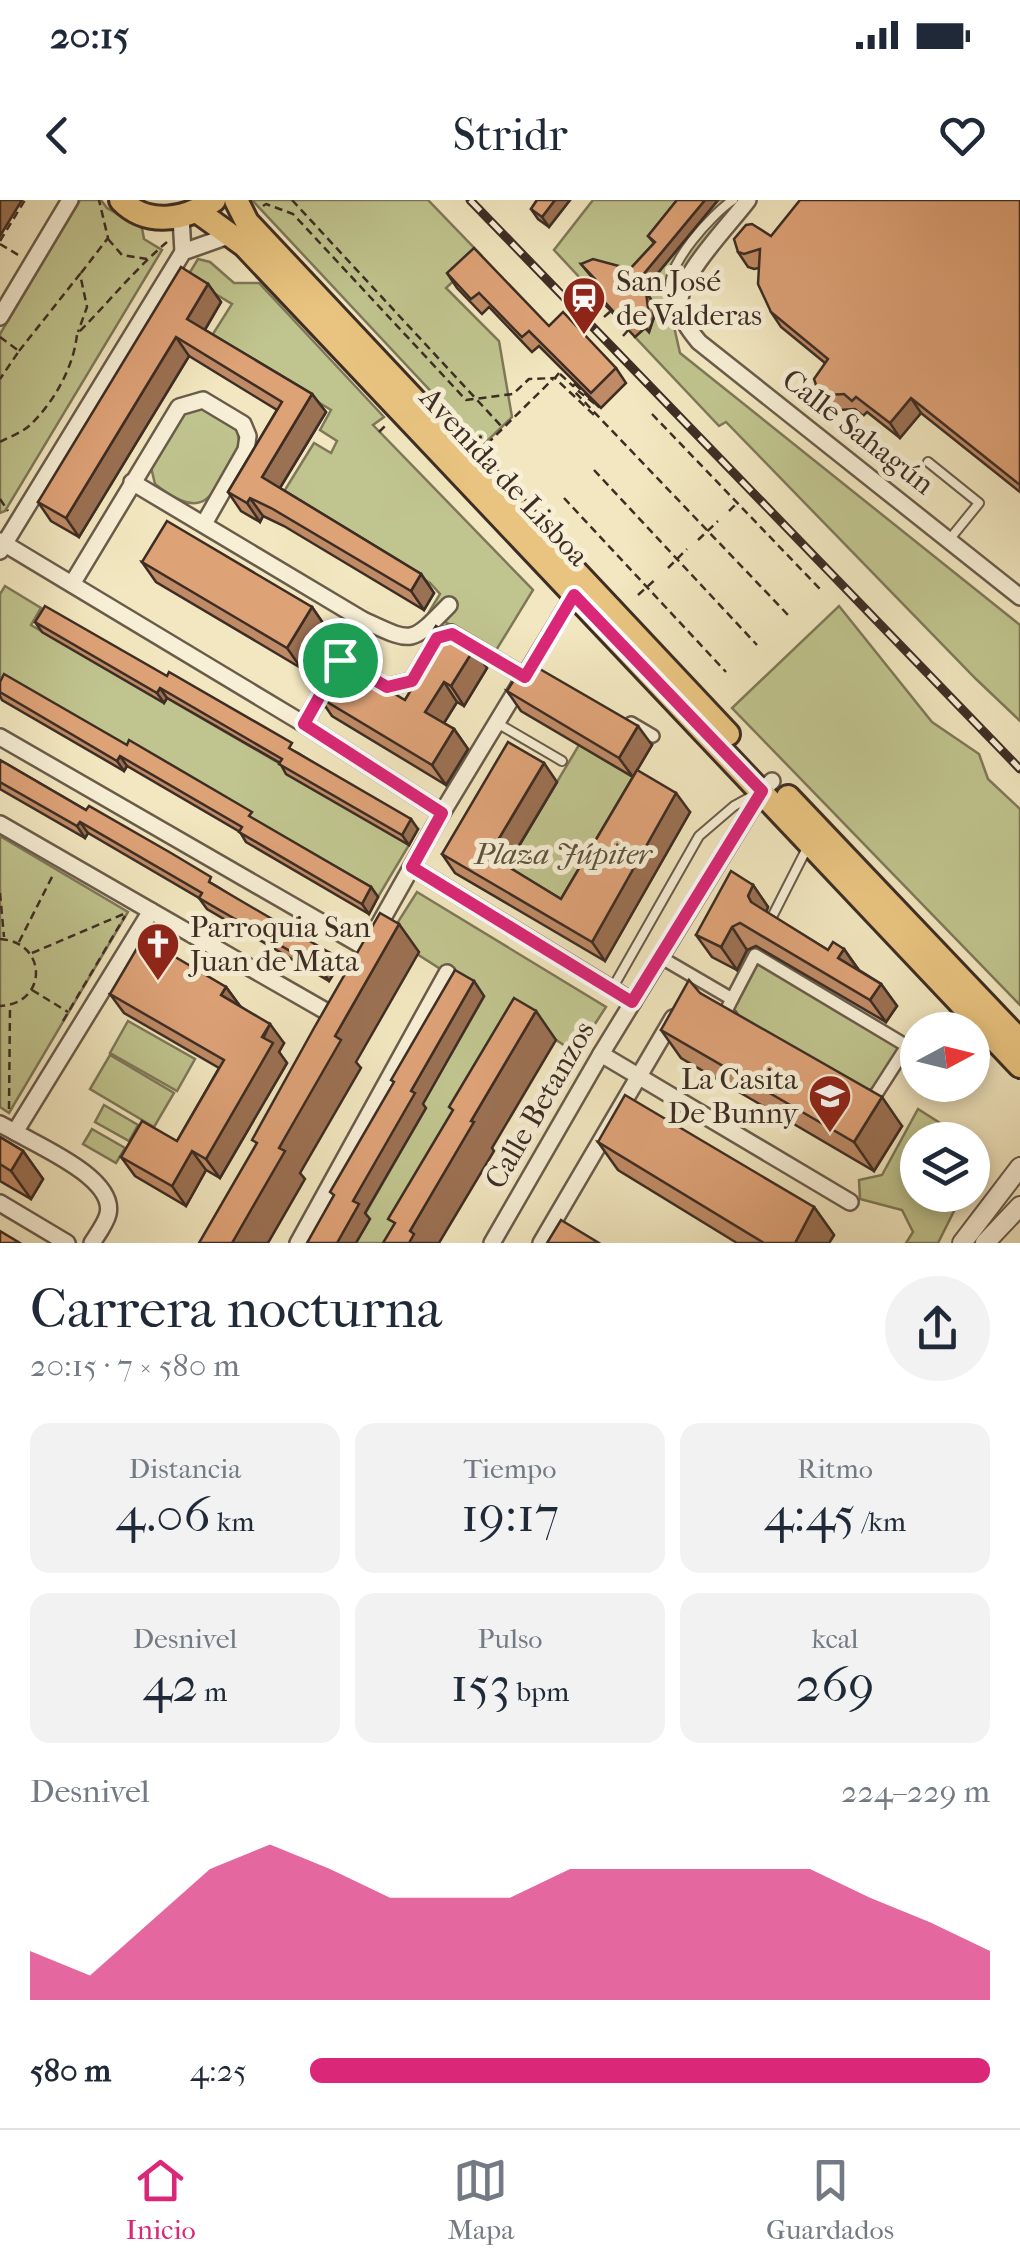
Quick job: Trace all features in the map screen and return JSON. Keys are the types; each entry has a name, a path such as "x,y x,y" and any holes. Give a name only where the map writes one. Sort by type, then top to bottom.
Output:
{"main road":[{"path":"120,200 152,218 197,209"},
{"name":"Avenida de Lisboa","path":"236,200 239,228 574,595 1020,1040"},
{"name":"Avenida de Lisboa","path":"197,209 239,228 767,786 810,844 1020,1066"},
{"path":"949,966 1020,1025"}],"street":[{"path":"682,316 680,300 684,287 748,200"},
{"path":"0,317 68,202"},
{"path":"197,209 183,252 2,545 304,724 442,813"},
{"path":"183,252 239,228"},
{"name":"Calle Sahagún","path":"682,316 699,342 1020,597"},
{"path":"72,584 178,407 203,400 243,424 248,436 246,450 205,522"},
{"path":"132,482 205,522 363,620 404,638 419,635 449,605"},
{"path":"356,964 574,595"},
{"path":"304,724 363,620"},
{"path":"340,660 387,687 412,681 437,638 452,634 529,671 547,674"},
{"path":"623,718 653,736"},
{"path":"0,737 366,948"},
{"name":"Calle Betanzos","path":"492,1243 632,1002 767,786"},
{"path":"0,824 328,1019 338,996"},
{"path":"412,867 632,1002"},
{"path":"16,1132 151,911"},
{"path":"742,1022 725,1012 755,955 907,1046 873,1098 856,1089"},
{"path":"660,956 732,999"},
{"path":"298,1243 447,974"},
{"path":"541,1243 685,997"},
{"path":"601,1054 850,1202"},
{"path":"4,1118 16,1132 96,1180 107,1196 108,1214 92,1243"},
{"path":"962,1243 1020,1167"},
{"path":"0,1203 67,1243"},
{"path":"984,1243 1020,1206"}],"lane":[{"path":"682,316 670,291 674,268 705,226 734,200"},
{"path":"928,462 979,502 949,540"},
{"path":"497,723 562,761"},
{"path":"612,988 699,836 734,806 767,786"},
{"path":"771,919 810,844"}],"path":[{"path":"21,256 0,242 24,200"},
{"path":"99,200 108,238 122,255 147,259"},
{"path":"292,200 503,428"},
{"path":"239,228 266,204 293,214 466,400 513,394 529,379 554,378 595,414"},
{"path":"0,379 108,238"},
{"path":"77,334 168,242"},
{"path":"0,442 28,428 59,388 76,347 86,307 80,274"},
{"path":"604,317 613,309"},
{"path":"622,336 641,317"},
{"path":"0,337 19,352"},
{"path":"486,444 559,373 573,386 576,383 599,407 578,390 575,392 790,618"},
{"path":"456,388 462,381"},
{"path":"585,421 595,414"},
{"path":"652,414 820,589"},
{"path":"378,432 389,422"},
{"path":"594,470 757,645"},
{"path":"564,498 726,672"},
{"path":"0,499 8,512"},
{"path":"729,511 738,502"},
{"path":"698,540 718,521"},
{"path":"668,568 688,549"},
{"path":"638,595 657,578"},
{"path":"18,944 56,869"},
{"path":"0,893 2,939 18,944 30,954 36,974 31,989 20,1001 0,1006"},
{"path":"30,954 128,912 59,1029"},
{"path":"31,989 69,1012"},
{"path":"4,1118 10,1005"},
{"path":"4,1118 19,1096"},
{"path":"0,1108 4,1118"}],"green space":[{"path":"80,200 101,200 107,208 142,228 144,239 162,250 5,511 0,513 0,334"},
{"path":"252,200 428,200 481,255 446,288 499,341 512,417 482,446"},
{"path":"593,200 738,200 674,290 670,309 680,353 1020,625 1020,721 726,422 719,426 635,337 645,328 649,331 601,288 595,294 554,250"},
{"path":"198,259 210,262 234,283 259,283 384,417 373,425 533,590 495,652 429,612 440,594 430,583 283,493 314,443 331,453 337,441 320,430 331,410 211,337 232,304 187,277"},
{"path":"201,407 237,429 240,446 208,498 187,503 155,484 151,467 181,414"},
{"path":"5,586 41,608 31,625 289,769 409,845 378,897 0,677 0,594"},
{"path":"839,606 932,722 979,754 988,779 1020,809 1020,1005 732,708"},
{"name":"Plaza Júpiter","path":"579,745 651,788 570,924 498,881"},
{"path":"0,836 128,912 9,1113 0,1107"},
{"path":"417,892 606,1007 576,1053 550,1036 411,1243 356,1243 369,1220 364,1216 425,1109 421,1106 484,997 389,936"},
{"path":"755,955 900,1042 900,1059 873,1099 724,1013"},
{"path":"128,1021 195,1059 177,1091 110,1053"},
{"path":"110,1055 174,1093 154,1127 90,1089"},
{"path":"104,1105 138,1125 129,1141 95,1122"},
{"path":"918,1109 939,1122 911,1122"},
{"path":"92,1129 125,1148 116,1163 83,1144"},
{"path":"900,1142 900,1209 860,1199 859,1180 882,1175"},
{"path":"903,1212 954,1212 938,1243 906,1243 913,1232"}],"building":[{"path":"537,200 555,200 542,217 531,209"},
{"path":"677,200 705,200 637,282 646,292 648,308 643,323 639,319 629,328 589,285 595,279 581,264 593,259 630,269 655,242 648,236"},
{"path":"800,200 1020,200 1020,485 911,398 890,423 856,397 852,401 844,394 829,395 816,385 814,379 828,359 771,312 758,284 760,249 738,252 734,239 746,225 752,224 771,236"},
{"path":"474,248 549,326 563,312 616,368 591,393 529,331 522,337 479,293 471,299 447,273"},
{"path":"181,267 208,284 187,319 312,394 262,477 421,574 411,591 271,508 250,498 247,503 228,492 282,402 176,337 66,518 38,502"},
{"path":"167,521 312,607 287,648 142,562"},
{"path":"45,606 292,743 289,748 411,819 402,835 279,764 282,759 160,688 157,693 35,622"},
{"path":"436,626 474,649 451,686 444,682 425,712 454,729 432,765 319,697 340,662 405,700 423,670 413,663"},
{"path":"526,661 638,726 619,758 507,691"},
{"path":"4,674 127,745 129,740 371,887 362,904 239,832 242,827 120,756 117,761 0,692"},
{"path":"508,742 544,763 489,855 561,899 637,770 676,793 592,942 442,854"},
{"path":"0,760 171,853 211,877 209,882 330,953 321,969 199,898 202,893 80,822 77,826 0,782"},
{"path":"731,871 753,885 748,896 751,902 828,950 833,942 844,949 838,958 881,984 870,1000 740,923 732,927 721,947 696,935"},
{"path":"380,913 399,924 335,1036 341,1040 279,1148 285,1151 232,1243 199,1243 257,1143 252,1140"},
{"path":"143,938 226,987 221,995 270,1024 262,1037 273,1043 206,1159 192,1151 172,1186 121,1157 142,1121 177,1141 224,1060 110,994"},
{"path":"455,970 474,981 353,1201 359,1204 337,1243 307,1243 334,1195 330,1192"},
{"path":"689,980 700,993 882,1097 854,1142 661,1030"},
{"path":"514,998 536,1011 410,1231 414,1234 409,1243 383,1243 395,1223 388,1219"},
{"path":"625,1095 814,1207 795,1243 764,1243 598,1142"},
{"path":"0,1137 23,1151 11,1171 0,1164"},
{"path":"561,1220 599,1243 547,1243"},
{"path":"0,1231 20,1243 0,1243"}],"railway":[{"path":"470,200 1020,769"}],"place":[{"name":"San José de Valderas","path":"584,336"},
{"name":"Parroquia San Juan de Mata","path":"158,982"},
{"name":"La Casita De Bunny","path":"830,1134"}],"route":[{"path":"574,595 762,791 632,1002 412,867 442,813 304,724 340,660 387,687 412,681 437,638 452,634 525,677 574,595"}]}
